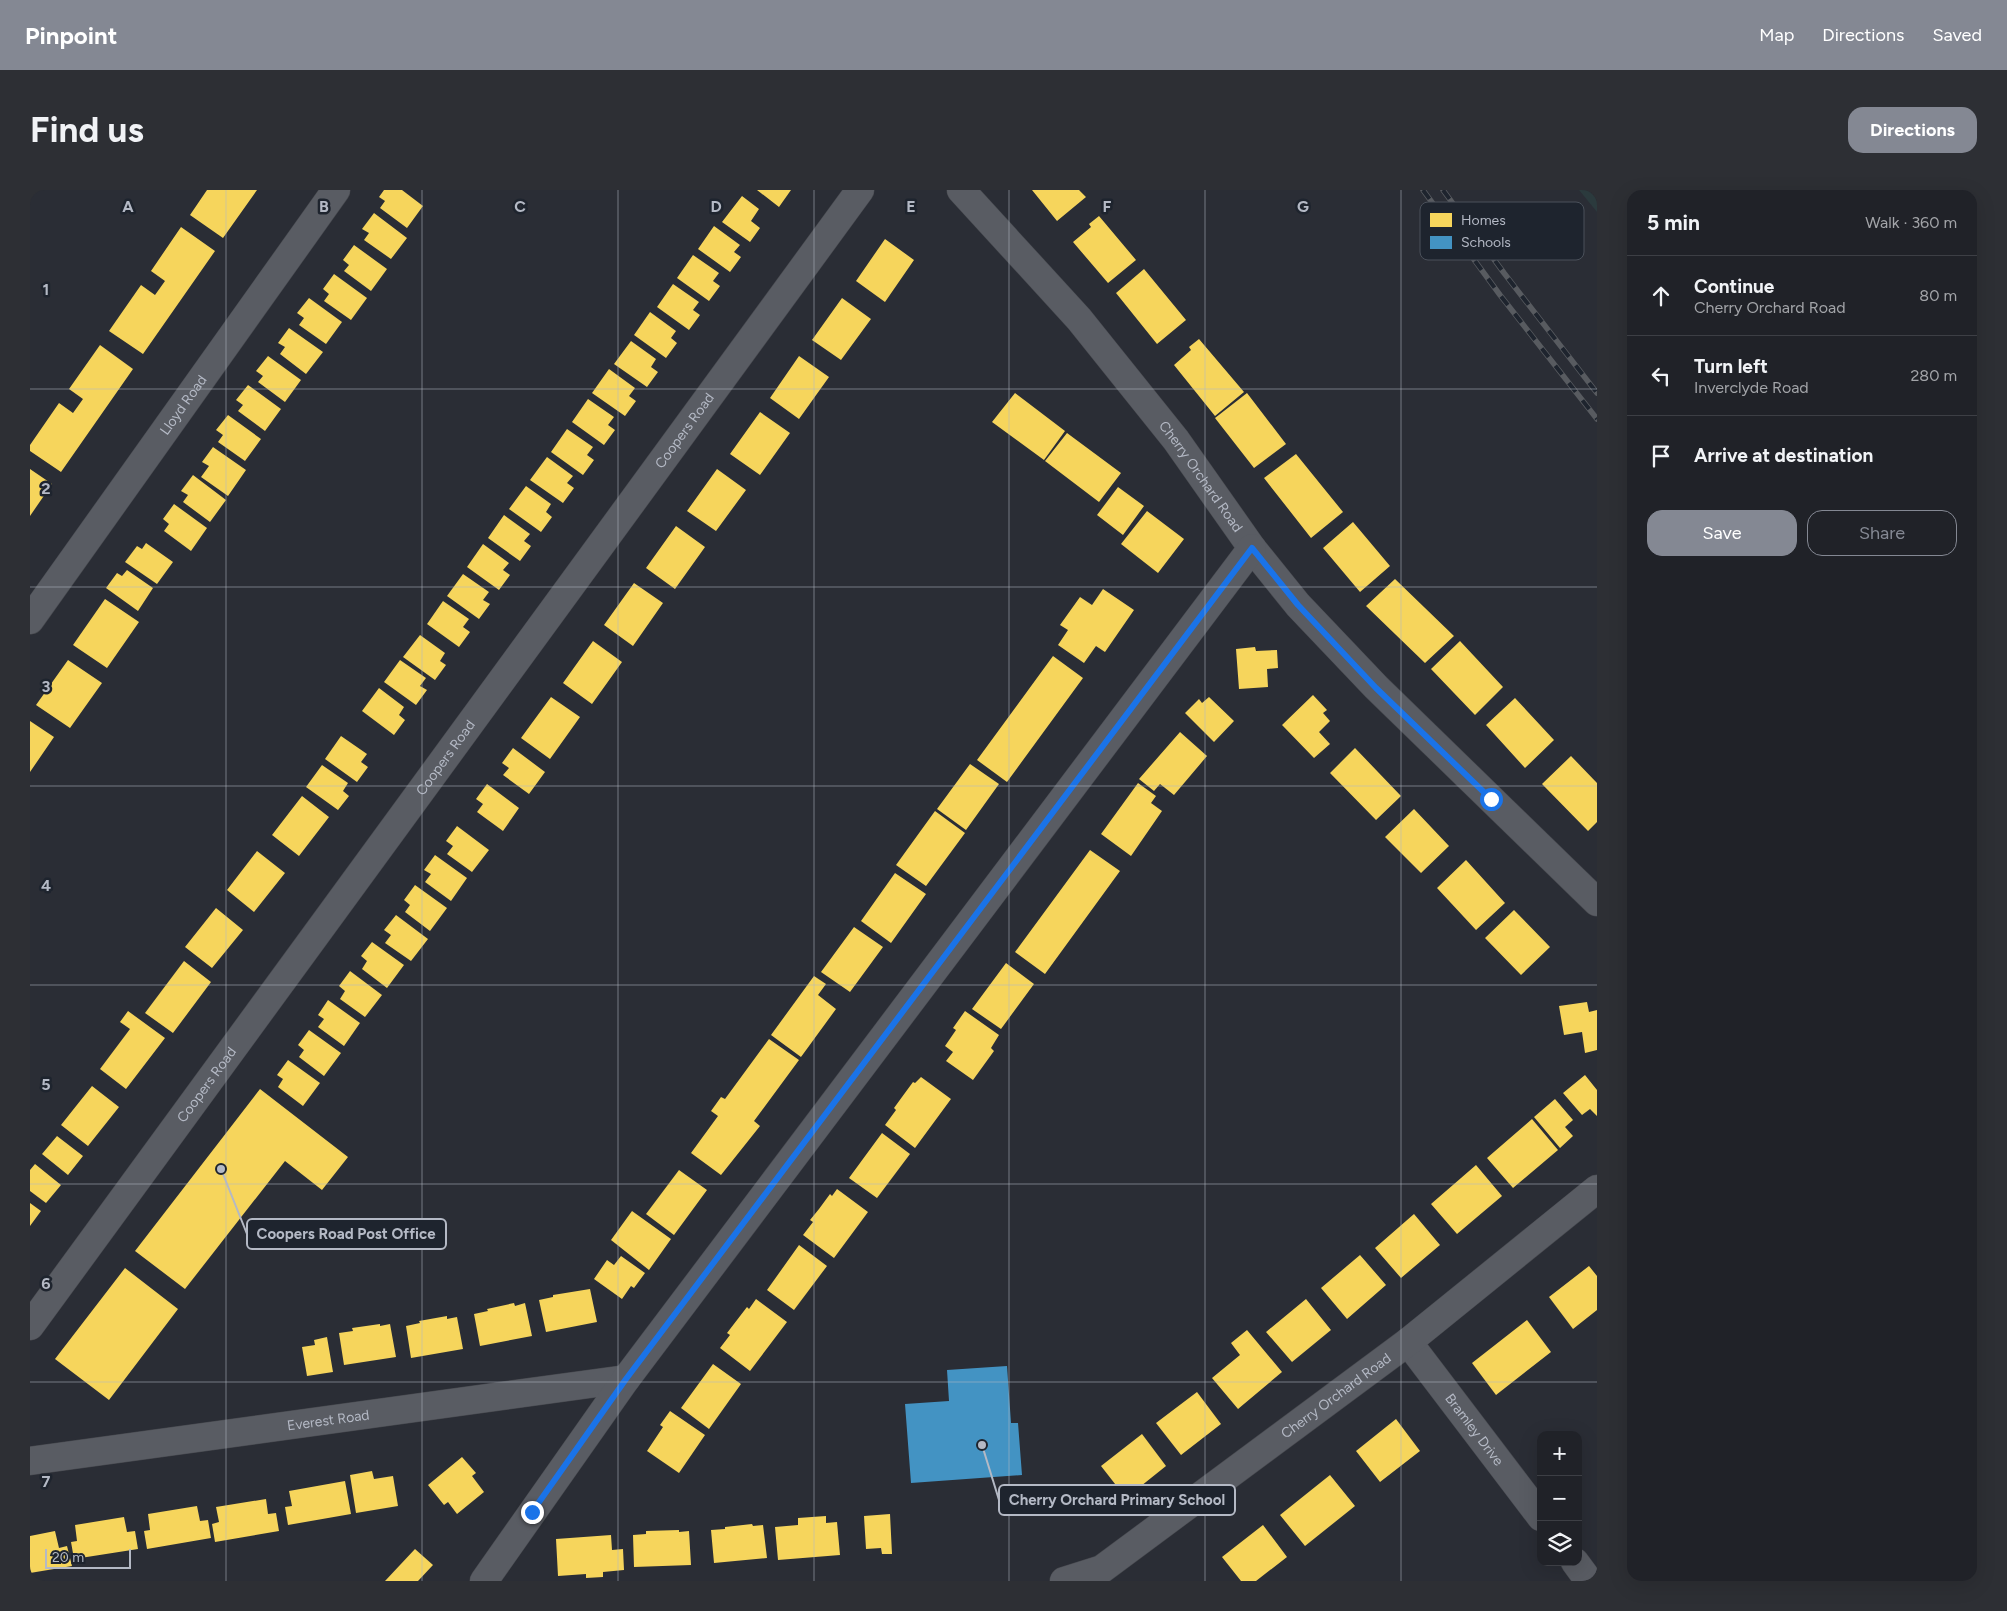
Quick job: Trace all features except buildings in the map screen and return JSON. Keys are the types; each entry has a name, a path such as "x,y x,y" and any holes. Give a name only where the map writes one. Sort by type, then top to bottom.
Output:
{"street":[{"name":"Lloyd Road","path":"30,620 336,190"},
{"name":"Coopers Road","path":"30,1326 860,190"},
{"name":"Cherry Orchard Road","path":"961,190 1079,320 1176,440 1252,548 1298,605 1376,688 1597,902"},
{"path":"484,1581 626,1379 1252,548"},
{"name":"Cherry Orchard Road","path":"1064,1581 1102,1569 1408,1342 1597,1189"},
{"name":"Bramley Drive","path":"1408,1342 1537,1512"},
{"name":"Everest Road","path":"30,1461 626,1379"},
{"path":"1578,1566 1589,1581"}],"shaded area":[{"path":"1579,190 1597,190 1597,212"}],"railway":[{"path":"1423,190 1432,202"},
{"path":"1443,190 1452,202"},
{"path":"1474,260 1597,419"},
{"path":"1494,260 1597,393"}],"place":[{"name":"Coopers Road Post Office","path":"221,1169"},
{"name":"Cherry Orchard Primary School","path":"982,1445"}],"route":[{"path":"532,1512 626,1379 1252,548 1298,605 1376,688 1491,799"}]}
